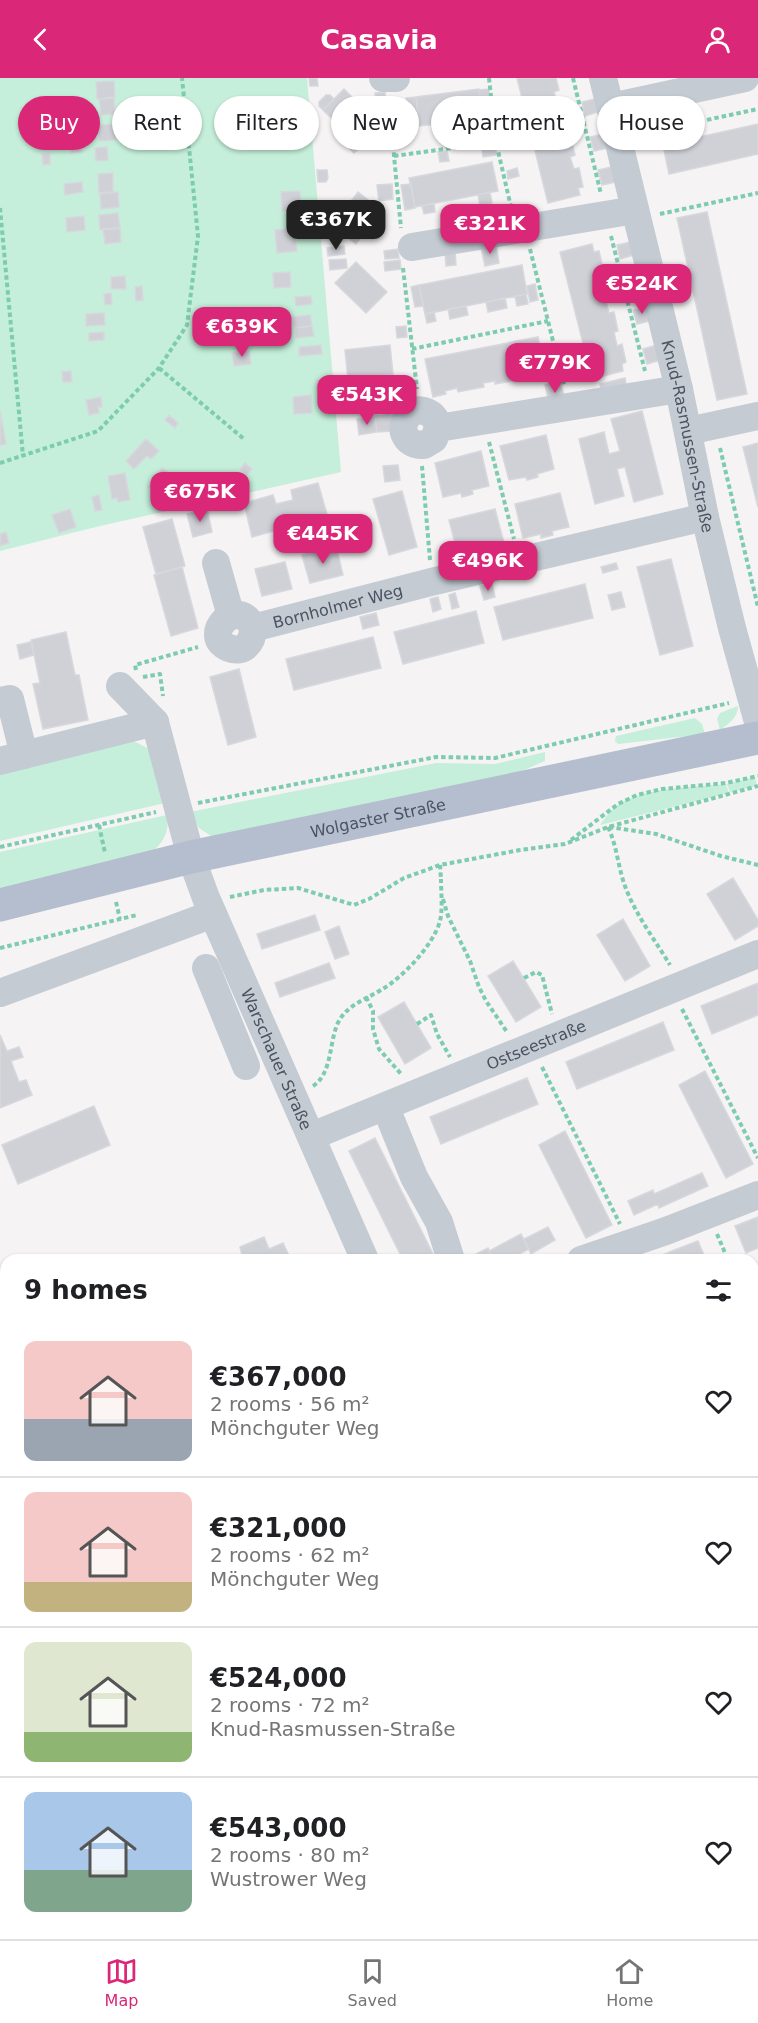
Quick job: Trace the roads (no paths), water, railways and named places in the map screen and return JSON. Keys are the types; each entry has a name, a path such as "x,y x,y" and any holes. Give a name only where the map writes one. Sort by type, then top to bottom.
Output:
{"main road":[{"name":"Wolgaster Straße","path":"0,905 191,857 758,738"}],"street":[{"path":"384,78 396,78"},
{"name":"Knud-Rasmussen-Straße","path":"603,78 608,96"},
{"path":"662,96 745,78"},
{"name":"Knud-Rasmussen-Straße","path":"626,150 648,212 679,389 705,517 758,722"},
{"path":"412,247 606,215 648,212"},
{"path":"429,436 483,421 679,389"},
{"path":"688,431 758,417"},
{"name":"Bornholmer Weg","path":"216,563 235,628 705,517"},
{"path":"120,686 155,722"},
{"path":"0,701 10,699 8,726 12,758 155,722"},
{"name":"Warschauer Straße","path":"155,722 191,857 209,906 362,1254"},
{"path":"0,993 209,906"},
{"name":"Ostseestraße","path":"312,1136 386,1108 758,954"},
{"path":"206,968 246,1066"},
{"path":"226,1018 254,1006"},
{"path":"386,1108 414,1177 439,1222 449,1254"},
{"path":"598,1254 758,1195"}]}
